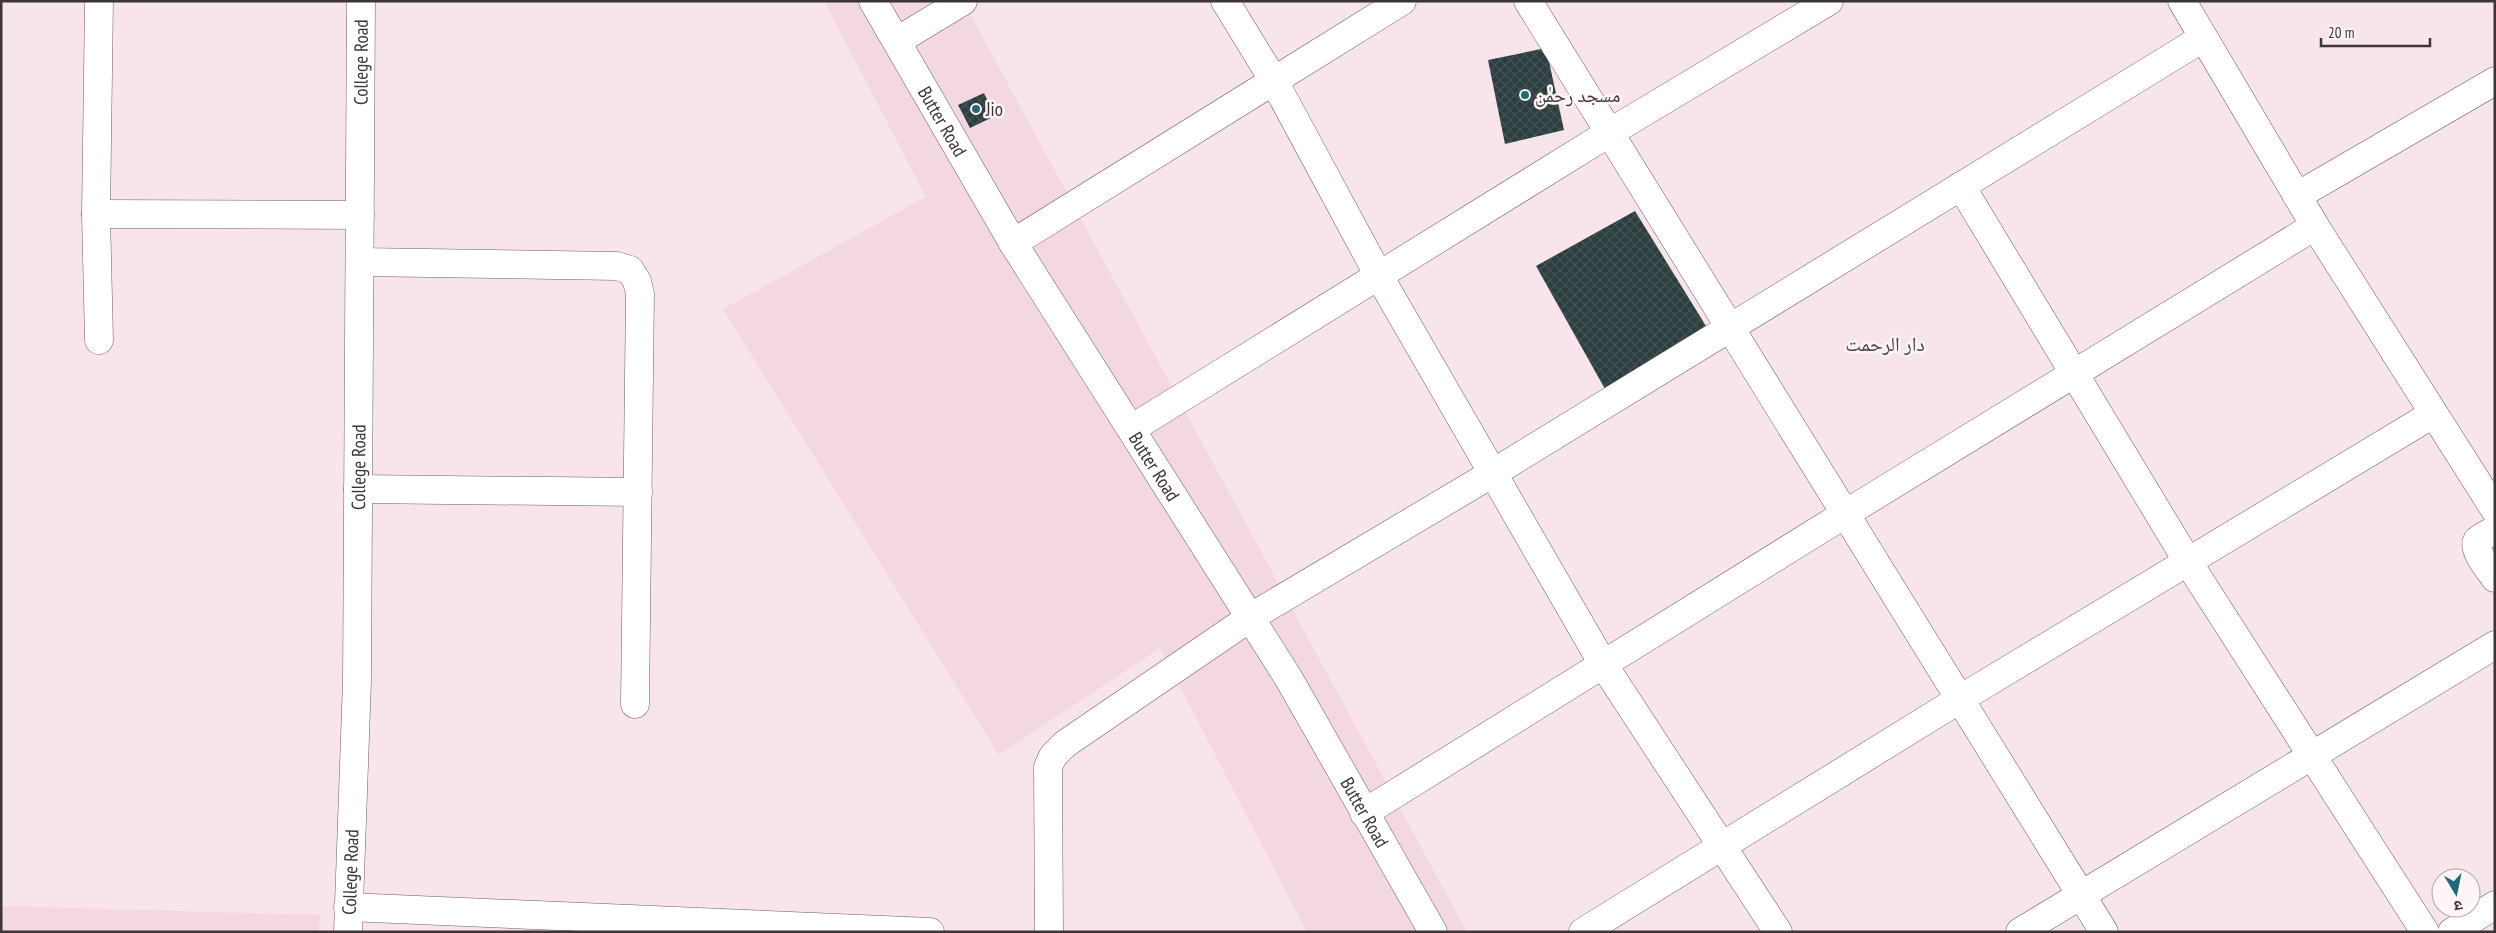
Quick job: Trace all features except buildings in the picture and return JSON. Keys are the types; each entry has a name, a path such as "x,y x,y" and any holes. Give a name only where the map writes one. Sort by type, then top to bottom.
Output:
{"street":[{"path":"99,1 96,214 99,340"},
{"name":"College Road","path":"348,919 357,680 361,1"},
{"name":"Butter Road","path":"873,1 1012,243 1289,679 1433,932"},
{"path":"896,42 963,1"},
{"path":"1225,1 1274,81 1379,276 1603,664 1778,932"},
{"path":"1012,243 1402,1"},
{"path":"1528,1 2104,932"},
{"path":"1131,429 1609,133 1829,1"},
{"path":"2182,1 2315,226 2495,510"},
{"path":"1050,932 1047,780 1048,768 1053,756 1065,744 1250,617 1493,473 2203,38"},
{"path":"2297,196 2495,80"},
{"path":"1961,186 2188,562 2425,932"},
{"path":"96,214 360,215"},
{"path":"1364,813 1845,514 2315,226"},
{"path":"360,262 617,266 630,270 638,281 640,294 635,704"},
{"path":"1583,932 1960,699 2433,414"},
{"path":"358,489 638,492"},
{"path":"2495,530 2477,541 2476,548 2495,578"},
{"path":"2020,932 2495,645"},
{"path":"2452,932 2495,905"},
{"path":"348,919 930,932"}],"shaded area":[{"path":"824,1 963,1 1467,932 1307,932 1160,648 999,755 723,309 926,197"},
{"path":"1,906 320,915 319,932 1,932"}],"place":[{"name":"مسجد رحمٰن","path":"1525,95"},
{"name":"Jio","path":"976,109"}],"district":[{"name":"دار الرحمت","path":"1885,344"}]}
